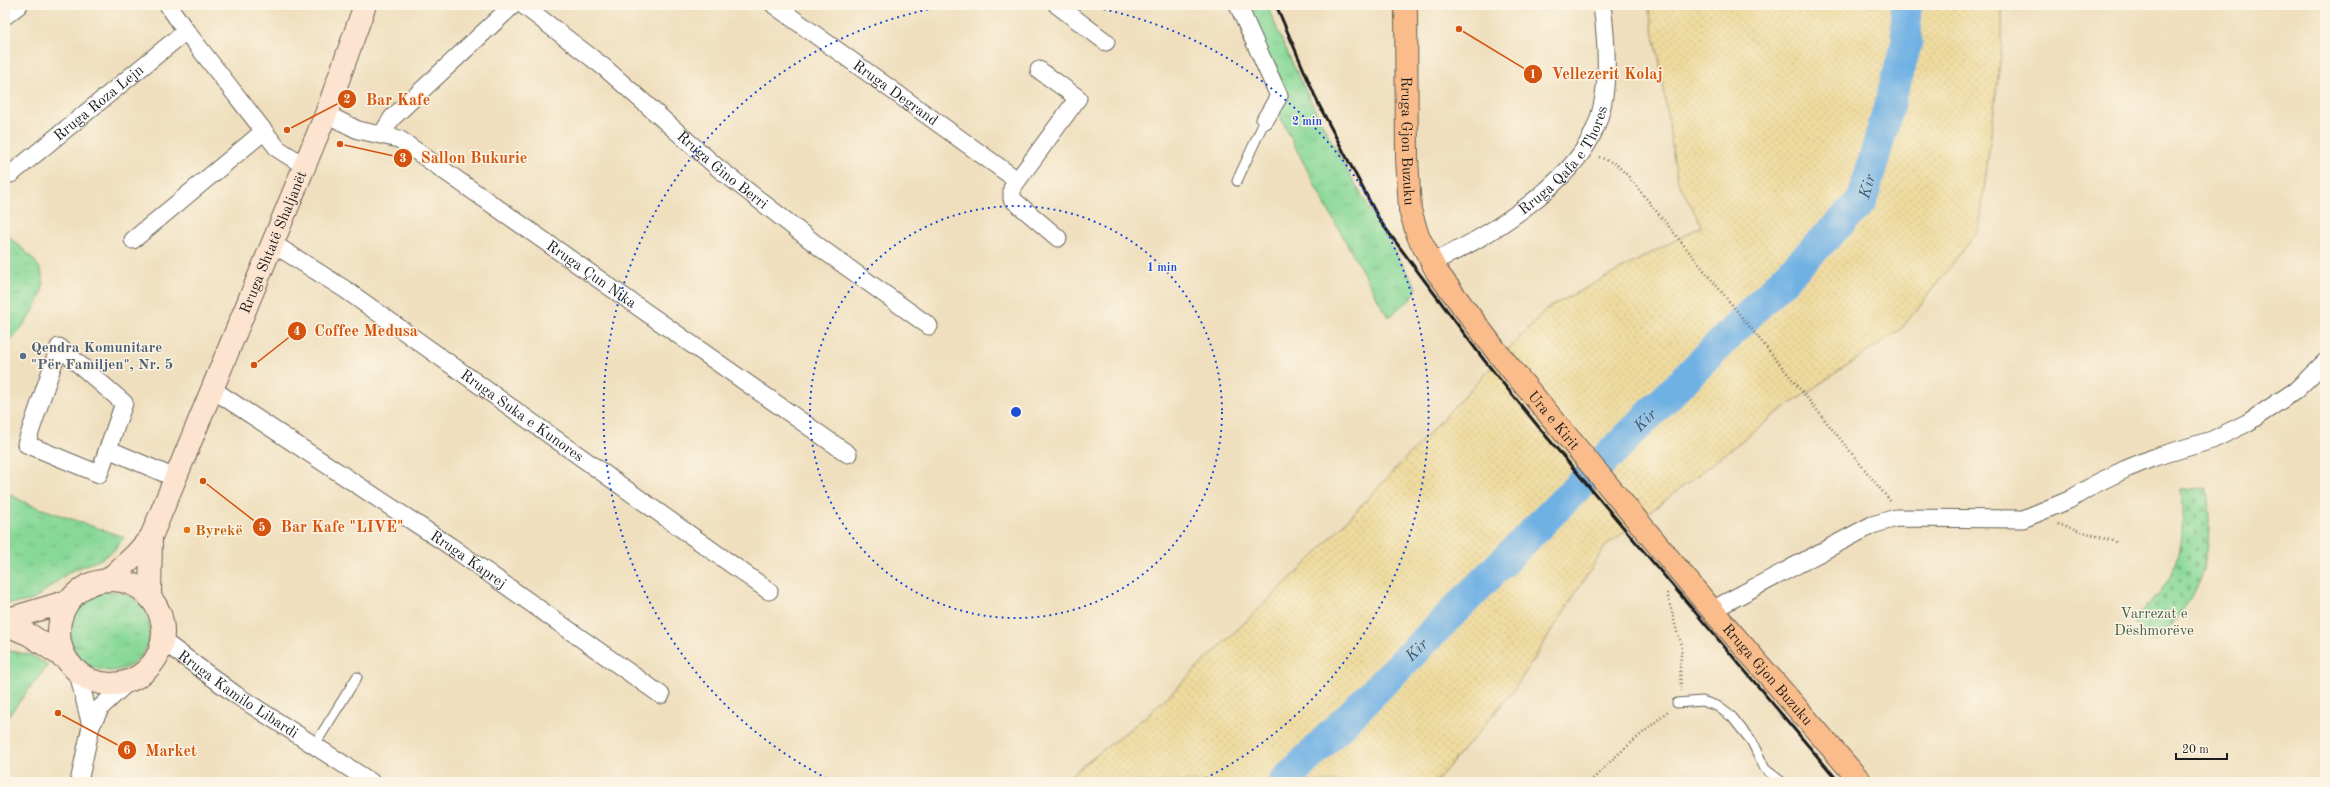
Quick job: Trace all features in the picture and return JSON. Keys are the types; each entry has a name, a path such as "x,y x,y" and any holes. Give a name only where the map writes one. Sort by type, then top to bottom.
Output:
{"main road":[{"name":"Rruga Shtatë Shaljanët","path":"108,580 135,555 151,537 326,114 365,5"},
{"name":"Rruga Gjon Buzuku","path":"1406,5 1408,182 1412,217 1418,236 1434,267"},
{"name":"Ura e Kirit","path":"1434,267 1496,352 1676,566"},
{"name":"Rruga Shtatë Shaljanët","path":"150,597 151,537"},
{"name":"Rruga Gjon Buzuku","path":"1676,566 1712,610 1861,782"},
{"path":"5,624 30,635 72,666 94,682 111,685 128,682 143,674 156,660 163,641 162,618 150,597 131,584 108,580 86,586 68,602 60,620 59,640 72,666"},
{"path":"5,620 68,602"}],"street":[{"path":"5,16 19,5"},
{"path":"168,5 263,132 278,149 305,166"},
{"path":"382,134 392,118 513,5"},
{"name":"Rruga Gino Berri","path":"524,5 605,68 718,168 822,249 929,326"},
{"name":"Rruga Degrand","path":"774,5 1017,180"},
{"path":"1057,5 1106,42"},
{"path":"1238,5 1279,96 1264,120"},
{"name":"Rruga Qafa e Thores","path":"1434,267 1450,255 1496,228 1529,204 1583,152 1594,132 1604,97 1606,44 1602,5"},
{"name":"Rruga Roza Lejn","path":"11,174 186,31"},
{"path":"1039,70 1078,98 1017,180 1012,188 1012,199 1058,238"},
{"name":"Rruga Çun Nika","path":"326,114 358,130 382,134 399,139 848,454"},
{"path":"133,240 263,132"},
{"name":"Rruga Suka e Kunores","path":"272,243 346,290 770,591"},
{"path":"59,347 124,403 108,449 99,474 26,444 59,347"},
{"path":"1712,610 1872,525 1896,518 2023,519 2069,500 2097,482 2154,456 2212,440 2247,423 2295,391 2325,362"},
{"name":"Rruga Kaprej","path":"212,388 450,546 662,695"},
{"path":"108,449 175,478"},
{"name":"Rruga Kamilo Libardi","path":"163,641 236,695 371,782"},
{"path":"72,666 91,726"},
{"path":"79,782 91,726 101,707 128,682"}],"lane":[{"path":"1237,181 1264,120"},
{"name":"Rruga Kamilo Libardi","path":"314,746 358,677"},
{"path":"1676,703 1702,701 1717,706 1732,717 1752,742 1765,769 1782,782"}],"path":[{"path":"1583,152 1616,164 1628,176 1890,501 1896,518"},
{"path":"2066,525 2118,543"},
{"path":"1590,782 1614,757 1676,703 1681,689 1680,665 1682,645 1677,632 1667,593"}],"green space":[{"path":"1247,5 1267,5 1299,78 1336,150 1355,185 1417,288 1411,299 1388,317 1322,199 1276,109"},
{"path":"5,233 36,263 42,274 43,285 35,308 5,347"},
{"name":"Varrezat e Dëshmorëve","path":"2207,488 2209,534 2207,554 2202,572 2195,590 2185,607 2172,624 2155,642 2149,640 2132,619 2160,592 2170,577 2176,562 2182,529 2180,490"},
{"path":"5,492 28,504 124,537 113,551 101,559 69,572 33,600 18,603 5,603"},
{"path":"110,591 125,594 138,603 147,616 150,631 147,646 138,659 125,668 110,671 95,668 82,659 73,646 70,631 73,616 82,603 95,594"},
{"path":"5,650 31,655 48,665 5,720"}],"sand":[{"path":"1648,5 2002,5 2002,46 1979,230 1902,328 1780,411 1605,547 1514,690 1436,782 1062,782 1149,714 1306,564 1546,309 1702,226 1677,180 1659,59"}],"waterway":[{"name":"Kir","path":"1284,782 1862,201 1907,42 1905,5"}],"railway":[{"path":"1276,5 1318,103 1380,221 1484,360 1546,436 1839,782"}],"place":[{"name":"Vellezerit Kolaj","path":"1459,29"},
{"name":"Bar Kafe","path":"287,130"},
{"name":"Sallon Bukurie","path":"340,144"},
{"name":"Qendra Komunitare \"Për Familjen\", Nr. 5","path":"23,356"},
{"name":"Coffee Medusa","path":"254,365"},
{"name":"Bar Kafe \"LIVE\"","path":"203,481"},
{"name":"Byrekë","path":"187,530"},
{"name":"Market","path":"58,713"}]}
